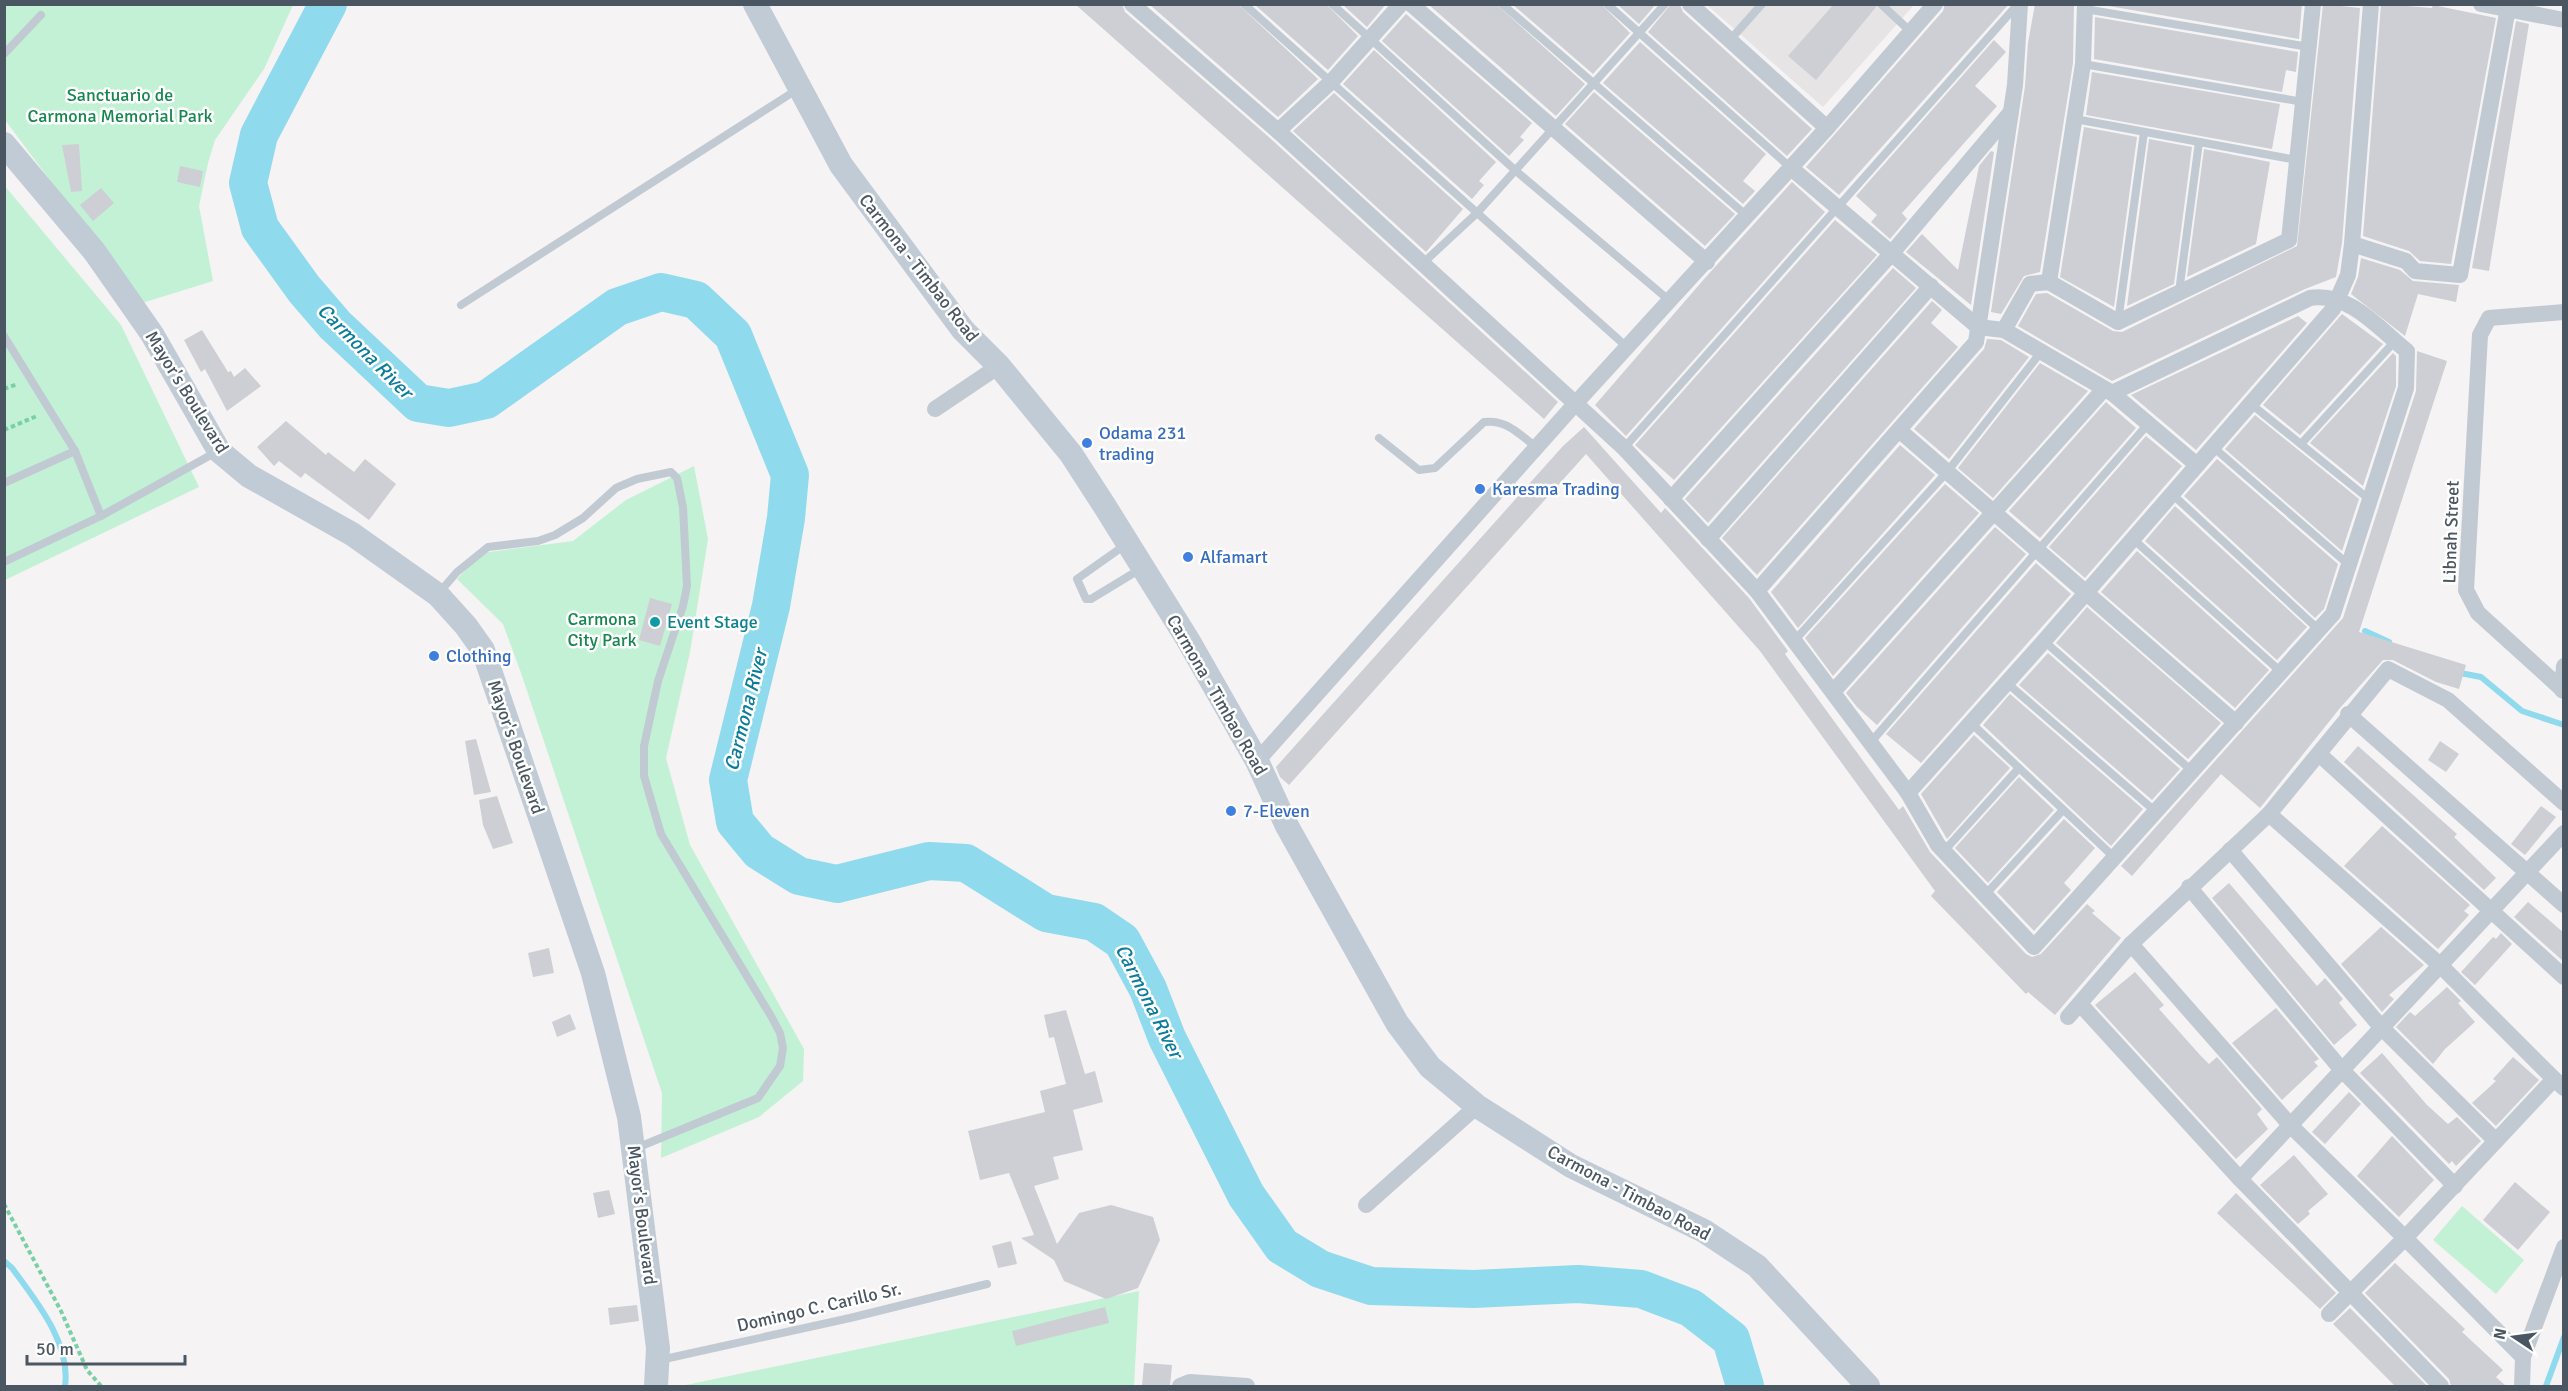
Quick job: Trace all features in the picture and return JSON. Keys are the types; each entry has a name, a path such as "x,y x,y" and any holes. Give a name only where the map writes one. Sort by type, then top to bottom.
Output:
{"main road":[{"name":"Carmona - Timbao Road","path":"754,4 841,165 963,330 999,366 1071,454 1128,543 1257,761 1287,826 1397,1023 1430,1067 1477,1106 1571,1166 1704,1231 1757,1266 1868,1386"},
{"name":"Mayor's Boulevard","path":"4,144 94,250 152,334 219,451 249,476 352,534 438,595 466,626 483,650 593,973 629,1117 659,1360 656,1386"}],"street":[{"path":"1278,131 1332,81 1401,4"},
{"path":"1411,4 1707,261"},
{"path":"1690,4 1827,128"},
{"path":"1257,761 1536,447 1827,128 1935,4"},
{"path":"1757,591 1976,342 2011,112 2019,4"},
{"path":"2004,330 2030,284 2049,282 2118,322 2289,240 2313,4"},
{"path":"1908,793 2198,465 2338,301 2348,275 2352,244 2371,4"},
{"path":"2486,5 2545,10 2564,20"},
{"path":"2049,282 2083,64 2085,7"},
{"path":"1142,8 1624,448 1757,591 1908,793 1944,851 2034,947 2334,614 2406,388 2408,351 2362,312 2327,296 2310,298 2108,391 1994,513 1833,692"},
{"path":"2352,244 2406,261 2415,271 2460,275 2508,8"},
{"path":"1671,499 1892,253 2011,112"},
{"path":"1791,168 1978,327 2004,330 2108,391 2198,465"},
{"path":"1708,539 1930,286"},
{"name":"Libnah Street","path":"2563,690 2478,613 2466,590 2480,335 2488,318 2564,312"},
{"path":"935,409 999,366"},
{"path":"1899,430 2236,723"},
{"path":"2563,690 2564,666"},
{"path":"2068,1017 2131,944 2269,814 2319,754 2348,714 2388,669 2448,700 2564,803"},
{"path":"2348,714 2564,905"},
{"path":"2319,754 2564,977"},
{"path":"2269,814 2440,965 2559,1083 2496,1141 2405,1238 2329,1314"},
{"path":"2240,1179 2564,833"},
{"path":"2230,850 2381,1027 2496,1141"},
{"path":"2189,887 2341,1069 2455,1186"},
{"path":"2131,944 2291,1126 2523,1357"},
{"path":"2080,1004 2240,1179 2441,1386"},
{"path":"1366,1205 1477,1106"},
{"path":"2522,1386 2523,1357 2564,1247"},
{"path":"1180,1386 1190,1382 1247,1386"}],"lane":[{"path":"1244,4 1628,348"},
{"path":"1332,4 1516,171 1671,301"},
{"path":"1502,4 1747,216"},
{"path":"1607,4 1791,168"},
{"path":"1422,264 1477,213 1555,129 1665,4"},
{"path":"1730,40 1762,4"},
{"path":"1881,4 1911,32"},
{"path":"1624,448 2019,4"},
{"path":"2085,7 2309,47"},
{"path":"4,54 42,15"},
{"path":"2083,64 2303,102"},
{"path":"461,305 798,88"},
{"path":"2075,119 2297,160"},
{"path":"2118,322 2144,132"},
{"path":"2179,293 2199,142"},
{"path":"4,336 75,451 102,516"},
{"path":"2301,444 2395,341"},
{"path":"1795,640 1947,472 2041,352"},
{"path":"2251,404 2370,500"},
{"path":"1379,438 1419,470 1435,468 1484,422 1494,421 1508,425 1536,447"},
{"path":"1871,742 2148,424"},
{"path":"2213,447 2349,565"},
{"path":"4,483 75,451"},
{"path":"4,562 102,516 219,451"},
{"path":"438,595 465,565 488,547 538,541 555,536 569,528 625,483 671,472 677,478 683,507 687,586 683,606 658,681 644,746 644,776 661,834 771,1016 780,1033 783,1048 780,1066 758,1098 633,1149"},
{"path":"2172,494 2319,630"},
{"path":"2133,539 2281,672"},
{"path":"1128,543 1077,579 1086,599 1091,600 1143,567"},
{"path":"2044,641 2192,771"},
{"path":"2007,683 2156,812"},
{"path":"1971,723 2115,858"},
{"path":"1944,851 2019,768"},
{"path":"1985,895 2063,810"},
{"name":"Domingo C. Carillo Sr.","path":"659,1360 850,1318 987,1284"}],"path":[{"path":"4,430 50,410"},
{"path":"4,1204 61,1311 87,1370 102,1386"}],"shaded area":[{"path":"1707,5 1914,5 1823,107"}],"green space":[{"name":"Sanctuario de Carmona Memorial Park","path":"5,5 293,5 264,69 215,140 208,163 199,206 213,281 142,303 5,120"},
{"path":"4,185 121,325 199,487 5,580"},
{"name":"Carmona City Park","path":"694,466 708,539 690,652 666,758 690,845 804,1049 803,1081 759,1117 661,1158 662,1093 521,673 503,624 457,579 482,553 573,541 626,500"},
{"path":"2462,1206 2524,1260 2496,1294 2433,1240"},
{"path":"1139,1291 1134,1386 681,1386"}],"building":[{"path":"1075,4 1122,4 1125,12 1271,139 1558,402 1544,419"},
{"path":"1149,4 1238,4 1318,79 1278,117"},
{"path":"1254,4 1326,4 1358,36 1328,70"},
{"path":"1342,4 1386,4 1367,27"},
{"path":"1428,4 1496,4 1585,84 1556,116"},
{"path":"1512,4 1601,4 1630,33 1593,74"},
{"path":"1617,4 1656,4 1639,24"},
{"path":"1671,4 1680,5 1683,12 1812,129 1787,156 1648,32"},
{"path":"1834,4 1875,4 1876,7 1816,80 1788,56"},
{"path":"1945,4 2009,4 1839,195 1806,167 1943,11"},
{"path":"2035,4 2074,4 2073,63 2040,272 2024,276 2001,314 1991,312"},
{"path":"2097,4 2302,4 2299,39"},
{"path":"2323,4 2360,8 2342,243 2336,277 2305,289 2112,381 2018,326 2036,294 2047,293 2113,331 2122,332 2297,246"},
{"path":"2381,4 2432,8 2433,5 2496,18 2451,264 2420,261 2409,251 2363,236"},
{"path":"1406,14 1532,123 1520,137 1524,140 1509,156 1382,41"},
{"path":"2095,17 2298,52 2296,72 2286,70 2282,92 2094,59"},
{"path":"2516,21 2529,24 2489,271 2472,268"},
{"path":"1994,40 2006,52 1975,86 1997,106 1902,213 1907,219 1890,239 1871,222 1877,215 1856,196"},
{"path":"1640,42 1766,154 1743,181 1755,191 1743,204 1603,83"},
{"path":"1374,50 1496,162 1479,181 1484,185 1472,199 1343,84"},
{"path":"2092,72 2280,104 2272,149 2086,115"},
{"path":"1594,92 1735,214 1705,246 1565,124"},
{"path":"1334,93 1463,209 1426,252 1293,131"},
{"path":"2084,127 2137,137 2114,307 2060,277"},
{"path":"2149,139 2192,147 2174,284 2127,306"},
{"path":"79,144 82,191 71,192 62,145"},
{"path":"2204,149 2270,162 2256,244 2187,277"},
{"path":"1991,151 1994,152 1971,305 1906,252 1922,234 1958,270 1979,166"},
{"path":"180,166 203,171 200,187 177,182"},
{"path":"1792,182 1825,212 1626,436 1595,405"},
{"path":"101,188 114,203 93,221 80,205"},
{"path":"1835,220 1877,255 1674,480 1635,445"},
{"path":"2361,258 2400,270 2413,281 2459,285 2456,302 2418,294 2405,336 2351,294 2358,277"},
{"path":"1893,268 1916,288 1708,523 1685,499"},
{"path":"1932,301 1942,310 1931,323 1958,347 1757,575 1722,538"},
{"path":"2342,314 2383,344 2300,435 2263,405"},
{"path":"2298,316 2307,323 2196,450 2131,395"},
{"path":"202,330 228,372 231,371 234,377 245,368 261,386 227,411 205,369 201,372 184,340"},
{"path":"1987,339 2001,340 2029,357 1949,459 1914,429 1984,349"},
{"path":"2417,351 2447,361 2359,632 2466,665 2459,689 2436,682 2393,660 2383,660 2340,708 2260,808 2221,774 2132,876 2121,866 2343,618 2416,391"},
{"path":"2393,353 2396,356 2396,386 2363,486 2310,443"},
{"path":"2040,363 2088,391 1993,498 1958,468"},
{"path":"2106,402 2136,428 2040,538 2009,511"},
{"path":"2255,415 2359,499 2342,551 2225,449"},
{"path":"286,421 326,455 328,452 354,472 365,459 396,484 369,520 305,473 301,478 279,461 274,466 257,447"},
{"path":"1584,427 1661,513 1665,508 1749,598 1788,651 1785,654 1899,810 1903,806 1930,852 2026,954 2032,957 2041,954 2087,904 2095,911 2092,913 2121,938 2055,1015 2028,992 2026,994 1931,896 1935,891 1760,651 1586,454 1289,785 1280,777 1276,767 1563,446"},
{"path":"2146,436 2182,466 2085,578 2049,547"},
{"path":"1900,445 1935,475 1798,628 1771,592"},
{"path":"2217,459 2338,564 2324,609 2315,618 2184,496"},
{"path":"1945,484 1979,513 1833,676 1805,638"},
{"path":"2175,506 2307,627 2277,660 2145,541"},
{"path":"1995,527 2026,554 1877,725 1857,707 1846,693"},
{"path":"2137,551 2269,670 2235,708 2101,592"},
{"path":"2036,563 2071,594 1921,763 1886,734"},
{"name":"Event Stage","path":"650,598 672,604 660,646 639,640"},
{"path":"2087,607 2221,723 2188,759 2056,643"},
{"path":"2048,653 2180,769 2152,800 2019,685"},
{"path":"2010,694 2143,809 2111,846 1983,725"},
{"path":"1974,735 2010,768 1947,839 1921,794"},
{"path":"476,739 491,792 474,795 465,741"},
{"path":"2440,741 2459,754 2446,772 2428,760"},
{"path":"2358,746 2457,834 2454,837 2496,878 2484,890 2344,762"},
{"path":"2019,777 2054,810 1988,883 1955,848"},
{"path":"497,796 513,843 493,849 483,825 479,800"},
{"path":"2541,806 2556,817 2525,855 2511,844"},
{"path":"2064,819 2095,848 2064,883 2071,890 2034,931 1997,892"},
{"path":"2382,826 2470,905 2464,911 2469,915 2438,949 2344,866"},
{"path":"2229,883 2317,986 2325,978 2343,999 2339,1003 2357,1025 2334,1045 2212,898"},
{"path":"2528,902 2564,933 2564,962 2514,917"},
{"path":"2381,927 2424,965 2389,995 2394,999 2382,1012 2341,964"},
{"path":"2501,933 2512,944 2475,985 2461,972 2493,937 2496,939"},
{"path":"549,948 554,973 533,977 528,953"},
{"path":"2135,972 2164,1005 2159,1009 2200,1055 2209,1064 2217,1057 2262,1109 2257,1114 2268,1129 2236,1159 2095,1005"},
{"path":"2447,987 2461,1001 2458,1003 2475,1022 2445,1049 2433,1064 2396,1027 2410,1012 2415,1016"},
{"path":"2276,1008 2319,1059 2314,1062 2318,1066 2282,1100 2232,1043"},
{"path":"1066,1010 1085,1074 1095,1071 1103,1102 1073,1110 1083,1150 1053,1157 1059,1179 1034,1186 1057,1244 1079,1213 1111,1205 1153,1217 1160,1240 1138,1288 1106,1299 1064,1281 1054,1260 1021,1238 1034,1235 1009,1173 980,1180 968,1131 1045,1112 1040,1091 1066,1084 1054,1037 1049,1038 1044,1015"},
{"path":"570,1014 576,1029 557,1037 552,1022"},
{"path":"2382,1053 2427,1105 2448,1124 2457,1117 2481,1141 2456,1166 2452,1161 2449,1164 2360,1073"},
{"path":"2513,1057 2539,1080 2496,1126 2472,1103 2496,1081 2493,1079"},
{"path":"2349,1092 2361,1104 2325,1144 2312,1132"},
{"path":"2392,1136 2434,1180 2399,1217 2357,1176"},
{"path":"2294,1155 2328,1194 2308,1211 2310,1214 2298,1224 2260,1185"},
{"path":"2515,1182 2550,1212 2518,1250 2483,1220"},
{"path":"609,1190 615,1214 598,1218 593,1193"},
{"path":"2236,1193 2336,1293 2320,1309 2217,1213"},
{"path":"1011,1241 1017,1264 998,1268 992,1246"},
{"path":"2395,1263 2465,1329 2462,1332 2503,1370 2496,1377 2506,1386 2451,1386 2449,1379 2365,1293"},
{"path":"637,1305 639,1321 610,1325 608,1308"},
{"path":"1105,1307 1109,1323 1016,1346 1012,1331"},
{"path":"2350,1308 2427,1386 2395,1386 2333,1324"},
{"path":"1144,1363 1172,1365 1170,1386 1142,1386"}],"waterway":[{"name":"Carmona River","path":"328,4 259,135 248,183 260,228 304,289 335,325 418,403 449,408 486,400 617,307 661,292 696,300 733,335 790,475 786,518 771,606 728,780 735,822 759,851 799,876 837,884 929,861 966,863 1046,913 1094,922 1122,941 1148,989 1167,1038 1246,1195 1282,1246 1320,1269 1371,1286 1474,1289 1578,1284 1641,1289 1691,1308 1731,1339 1745,1386"},
{"path":"2365,631 2389,642"},
{"path":"2455,672 2481,677 2522,711 2564,725"},
{"path":"4,1261 12,1268 50,1323 63,1354 65,1386"},
{"path":"2546,1386 2564,1337"}],"place":[{"name":"Odama 231 trading","path":"1087,443"},
{"name":"Karesma Trading","path":"1480,489"},
{"name":"Alfamart","path":"1188,557"},
{"name":"Event Stage","path":"655,622"},
{"name":"Clothing","path":"434,656"},
{"name":"7-Eleven","path":"1231,811"}]}
